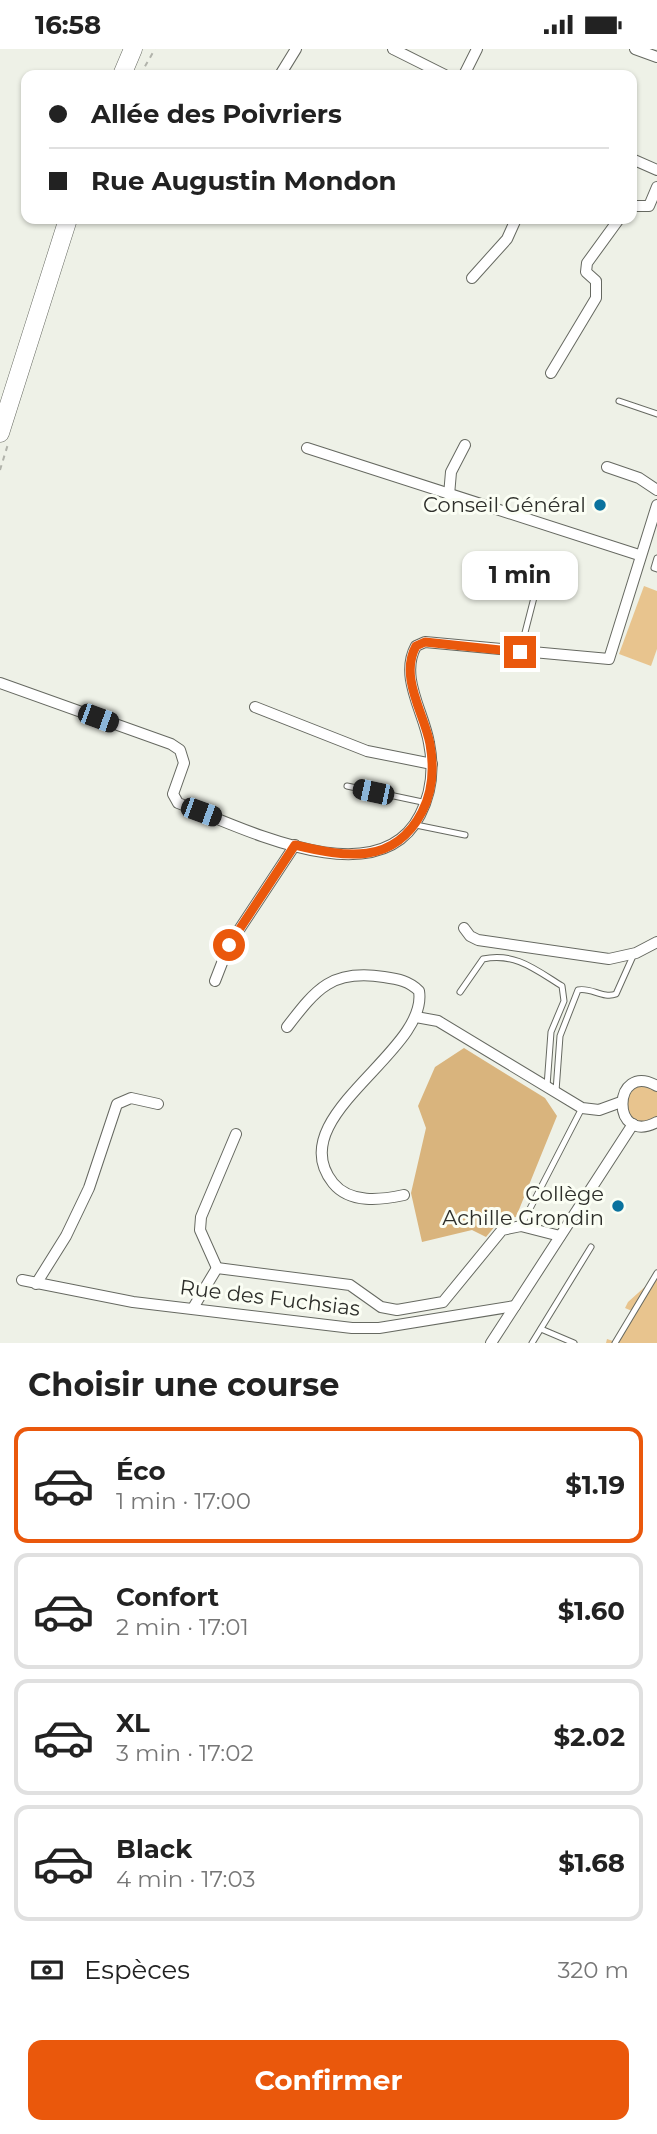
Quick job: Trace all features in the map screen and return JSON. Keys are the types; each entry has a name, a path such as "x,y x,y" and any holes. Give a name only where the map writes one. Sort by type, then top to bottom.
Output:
{"main road":[{"path":"124,70 133,50"},
{"path":"0,433 66,224"}],"street":[{"path":"283,70 296,49"},
{"path":"393,49 434,70"},
{"path":"466,70 477,49"},
{"path":"635,49 657,57"},
{"path":"637,161 657,170"},
{"path":"637,206 649,206 657,187"},
{"path":"472,278 506,239 514,224"},
{"path":"551,373 596,298 596,281 586,272 587,263 615,224"},
{"path":"449,495 451,472 457,454 465,445"},
{"path":"307,448 639,555"},
{"path":"607,467 639,478 657,490"},
{"path":"0,683 171,744 180,750 183,757 173,794 178,803 295,845 330,853 365,854 396,844 415,825 427,803 432,764 425,720 410,671 416,646 425,642 609,659 639,555 656,512"},
{"path":"255,707 367,751 432,764"},
{"path":"215,981 229,945 295,845"},
{"path":"464,928 478,940 538,951 609,959 636,953 657,942"},
{"path":"288,1027 319,988 343,977 360,974 413,985 420,997 416,1017 328,1126 322,1153 325,1172 336,1187 345,1193 369,1200 404,1195"},
{"path":"416,1017 438,1021 582,1108 599,1110 621,1102"},
{"path":"656,1083 648,1081 633,1084 627,1088 621,1102 624,1116 633,1124 643,1127 657,1122"},
{"path":"36,1285 66,1236 89,1188 117,1104 131,1098 158,1104"},
{"path":"491,1343 633,1124"},
{"path":"217,1268 200,1230 201,1217 236,1134"},
{"path":"217,1268 350,1285 382,1307 397,1310 443,1302 495,1237 511,1226 560,1236"},
{"path":"193,1308 217,1268"},
{"name":"Rue des Fuchsias","path":"22,1280 36,1285 134,1302 362,1329 515,1306"},
{"path":"443,1302 450,1315"}],"lane":[{"path":"620,401 657,415"},
{"path":"657,558 653,568 657,569"},
{"path":"520,652 538,582"},
{"path":"347,786 427,803"},
{"path":"415,825 465,835"},
{"path":"552,1088 560,1036 578,990 586,988 610,996 616,994 629,960 636,953"},
{"path":"460,992 483,959 496,956 519,960 562,986 564,1001 551,1033 552,1088"},
{"path":"521,1226 582,1108"},
{"path":"532,1343 591,1247"},
{"path":"615,1343 657,1273"},
{"path":"541,1329 574,1343"}],"path":[{"path":"143,70 155,49"}],"shaded area":[{"path":"644,586 657,591 657,649 651,666 619,654"},
{"path":"464,1048 545,1098 557,1116 516,1217 501,1219 486,1237 472,1230 422,1242 411,1193 426,1128 418,1106 435,1067"},
{"path":"633,1084 657,1086 657,1122 633,1124 623,1094"},
{"path":"657,1276 657,1343 606,1343 607,1339 613,1341 632,1311 625,1308 628,1302"}],"place":[{"name":"Conseil Général","path":"600,505"},
{"name":"Collège Achille Grondin","path":"618,1206"}],"route":[{"path":"229,945 295,845 330,853 365,854 385,850 396,844 405,838 415,825 427,803 433,769 425,720 413,690 410,671 416,646 425,642 520,652"}]}
